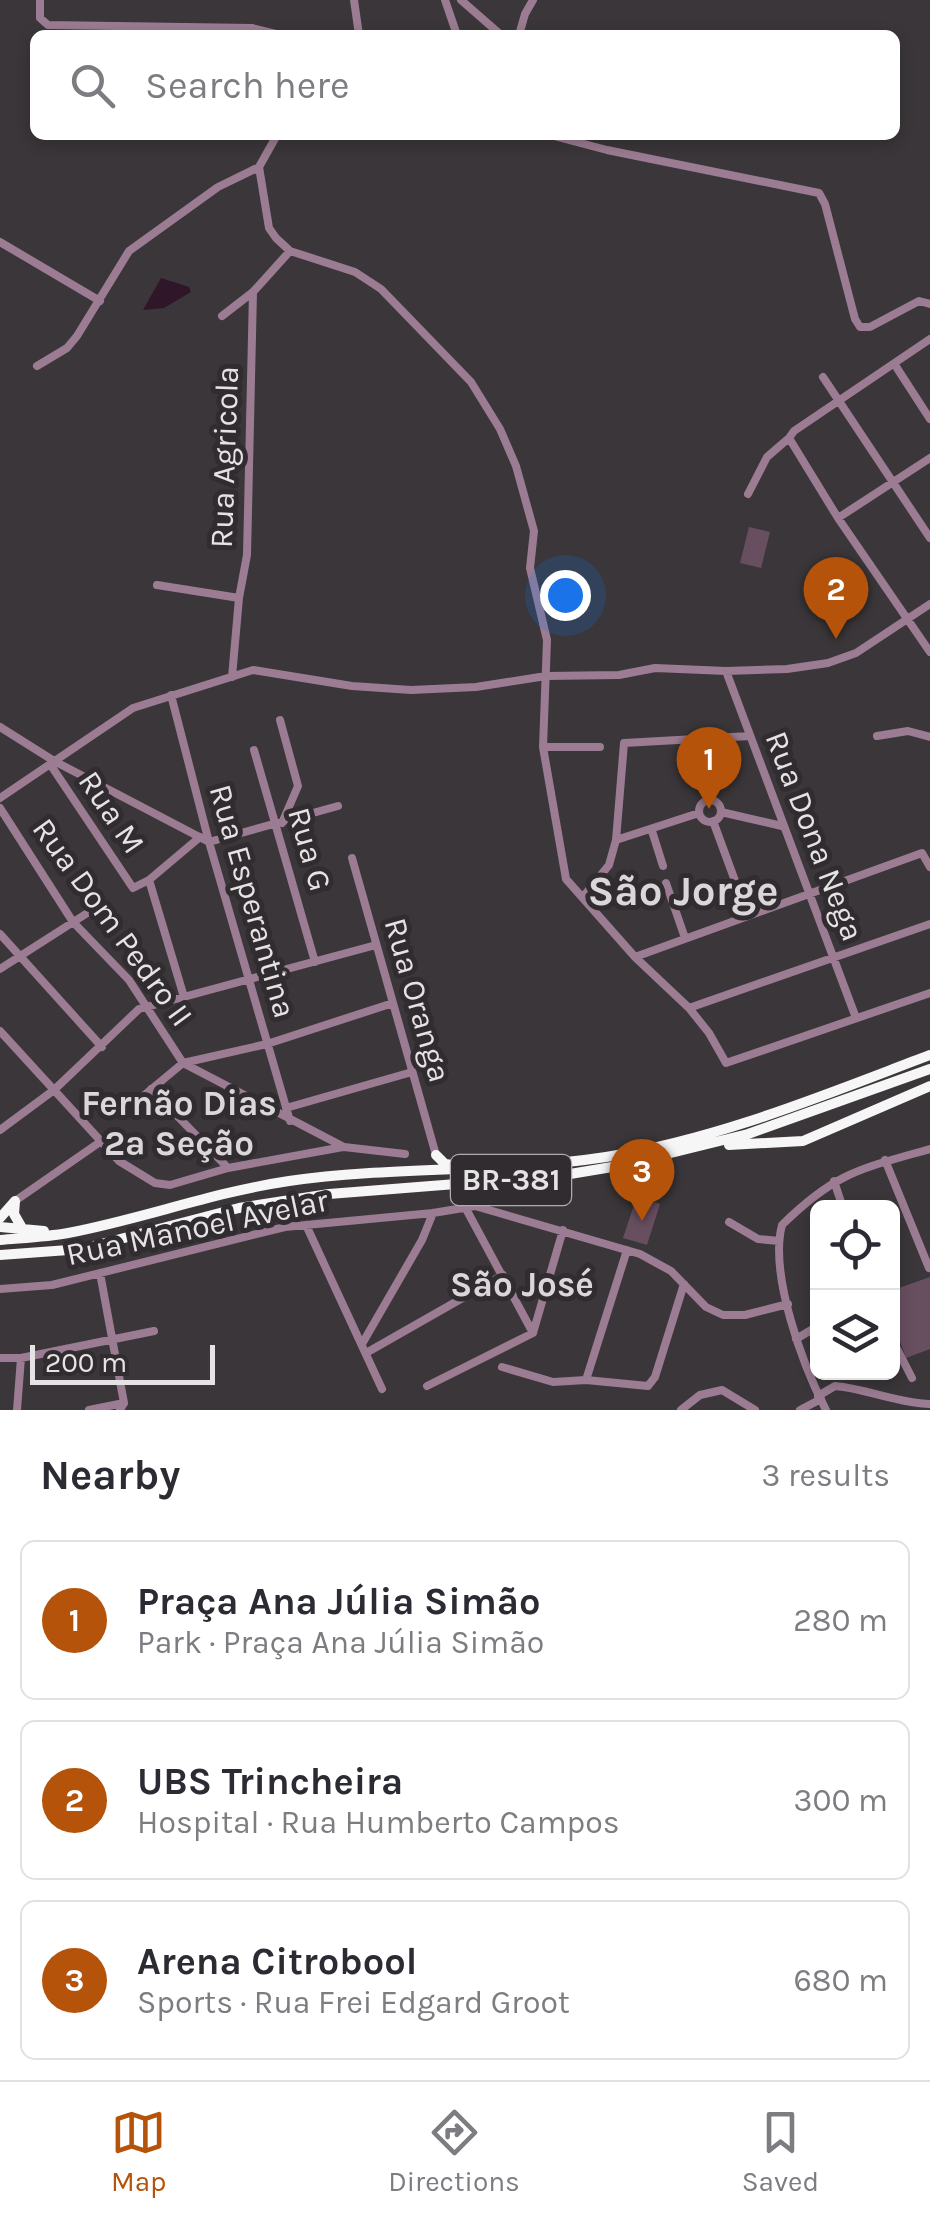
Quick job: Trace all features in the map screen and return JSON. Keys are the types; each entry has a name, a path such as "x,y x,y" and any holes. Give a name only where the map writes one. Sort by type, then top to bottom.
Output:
{"highway":[{"name":"BR-381","path":"0,1240 64,1233 277,1183 325,1176 580,1160 687,1141 745,1124 930,1053"},
{"name":"BR-381","path":"0,1255 82,1249 277,1201 558,1176 674,1154 748,1134 930,1069"},
{"path":"674,1154 687,1155 734,1144 803,1141 930,1086"},
{"path":"436,1155 444,1164 469,1166"},
{"path":"0,1218 16,1201"},
{"path":"16,1201 15,1221 22,1229"},
{"path":"0,1227 64,1233"}],"street":[{"path":"40,0 40,18 48,25 260,30"},
{"path":"354,0 358,30"},
{"path":"446,0 455,30"},
{"path":"461,0 495,30"},
{"path":"520,30 533,0"},
{"path":"37,366 67,348 129,252 218,187 259,167 274,140"},
{"path":"565,140 819,193 860,327 870,328 919,301 929,303"},
{"path":"259,167 269,228 290,251 369,280 482,397 500,429 534,532 530,568 548,640 543,747 566,878 635,957 689,1008 710,1033 726,1063 930,993"},
{"path":"0,242 100,300"},
{"path":"222,316 253,292 290,251"},
{"name":"Rua Agricola","path":"232,677 247,554 253,292"},
{"path":"748,494 768,457 789,438 930,339"},
{"path":"895,365 930,418"},
{"path":"822,376 930,538"},
{"path":"789,438 838,518 930,652"},
{"path":"838,518 930,458"},
{"path":"158,586 239,598"},
{"path":"0,798 133,708 253,670 352,686 411,690 476,687 546,676 619,675 654,668 726,671 828,664 856,653 930,604"},
{"name":"Rua Dona Nega","path":"726,671 856,1018"},
{"name":"Rua Esperantina","path":"171,695 204,840 290,1120"},
{"path":"280,720 298,786 280,824"},
{"path":"0,727 52,763 204,840"},
{"path":"878,736 908,731 930,737"},
{"path":"583,897 608,865 616,840 626,742 750,736"},
{"path":"543,747 600,747"},
{"name":"Rua G","path":"254,750 280,824 315,962"},
{"name":"Rua M","path":"52,763 133,888 149,880"},
{"path":"699,813 708,800 717,803 720,812"},
{"path":"184,997 149,880 204,840 280,824 338,806"},
{"name":"Rua Dom Pedro II","path":"0,808 74,922 129,980 183,1062 344,1147 405,1154"},
{"path":"720,812 782,826"},
{"path":"713,821 720,812"},
{"path":"616,840 699,813"},
{"path":"699,813 703,819 713,821"},
{"path":"713,821 748,916"},
{"path":"652,831 662,866"},
{"path":"635,957 922,853 930,867"},
{"name":"Rua Oranga","path":"352,858 436,1155"},
{"path":"666,884 685,938"},
{"path":"0,969 102,903"},
{"path":"689,1008 930,924"},
{"path":"0,934 102,1047"},
{"path":"0,1130 54,1090 139,1009 376,945"},
{"path":"130,1107 183,1062 267,1044 393,1003"},
{"path":"0,1031 119,1161 155,1183 170,1184 228,1168 344,1147"},
{"path":"286,1108 412,1072"},
{"path":"151,1089 228,1168"},
{"path":"16,1201 100,1142"},
{"path":"826,1410 796,1339 779,1241 782,1225 812,1195 834,1181 885,1160 930,1148"},
{"path":"885,1160 930,1268"},
{"path":"834,1181 840,1200"},
{"path":"533,1333 465,1207 476,1206 626,1250 671,1272 706,1307 723,1315 745,1315 788,1304"},
{"name":"Rua Manoel Avelar","path":"0,1289 52,1285 285,1227 465,1207"},
{"path":"364,1349 434,1213"},
{"path":"729,1222 758,1239 779,1241"},
{"path":"306,1225 382,1389"},
{"path":"427,1386 533,1333 562,1230"},
{"path":"586,1380 626,1250"},
{"path":"89,1410 122,1407 100,1273"},
{"path":"364,1349 503,1276"},
{"path":"502,1367 553,1382 586,1380 648,1386 656,1377 684,1284"},
{"path":"0,1358 21,1358 154,1331"},
{"path":"796,1339 810,1331"},
{"path":"900,1355 912,1378"},
{"path":"16,1410 21,1358"},
{"path":"800,1410 835,1386 871,1391 892,1400 930,1404"},
{"path":"682,1410 700,1395 722,1390 755,1410"}],"shaded area":[{"path":"161,278 189,287 191,292 164,308 143,310"},
{"path":"749,527 770,532 761,568 740,563"},
{"path":"637,1196 660,1204 647,1245 623,1238"},
{"path":"930,1277 930,1349 906,1358 900,1341 900,1288"}],"place":[{"name":"UBS Trincheira","path":"836,639"},
{"name":"Praça Ana Júlia Simão","path":"709,809"},
{"name":"Arena Citrobool","path":"642,1221"}],"district":[{"name":"São Jorge","path":"683,890"},
{"name":"Fernão Dias 2ª Seção","path":"179,1123"},
{"name":"São José","path":"522,1284"}]}
